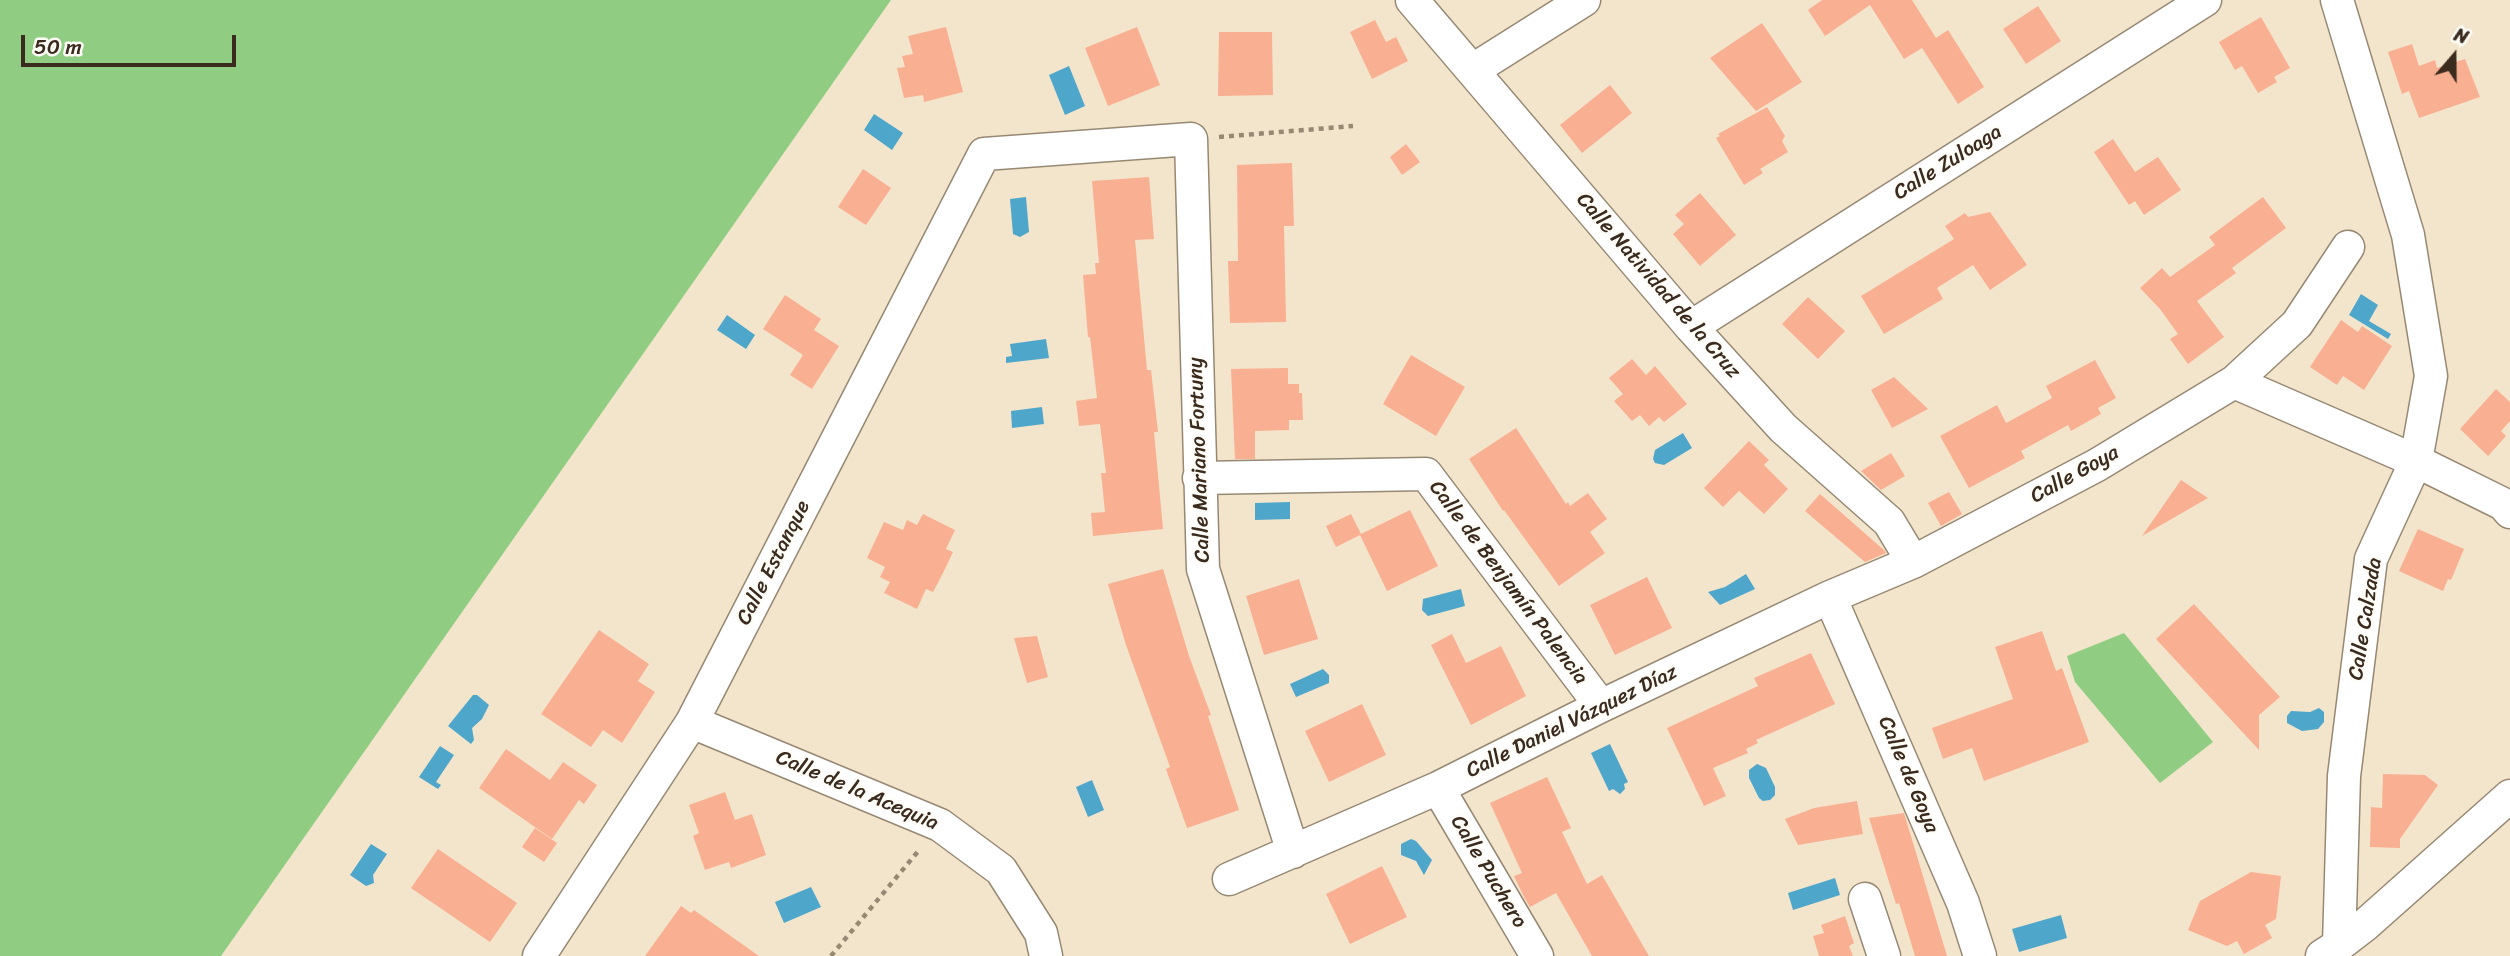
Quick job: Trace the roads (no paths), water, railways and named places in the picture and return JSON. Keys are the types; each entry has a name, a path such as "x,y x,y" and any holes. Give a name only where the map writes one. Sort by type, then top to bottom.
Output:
{"street":[{"name":"Calle Natividad de la Cruz","path":"1412,0 1691,327 1783,428 1889,522 1913,562"},
{"path":"1473,70 1584,0"},
{"name":"Calle Zuloaga","path":"1691,327 2205,0"},
{"name":"Calle Calzada","path":"2330,951 2344,776 2371,559 2416,461 2431,376 2410,248 2337,0"},
{"name":"Calle Estanque","path":"539,956 692,722 984,154 1191,139"},
{"name":"Calle Mariano Fortuny","path":"1191,139 1203,569 1293,852"},
{"name":"Calle Goya","path":"1913,562 2097,465 2234,382 2297,324 2348,247"},
{"path":"2234,382 2416,461 2503,504 2510,512"},
{"name":"Calle de Benjamín Palencia","path":"1199,478 1426,474 1601,706"},
{"name":"Calle Daniel Vázquez Díaz","path":"1229,879 1438,788 1601,706 1830,597 1913,562"},
{"name":"Calle de Goya","path":"1830,597 1963,903 1980,956"},
{"name":"Calle de la Acequia","path":"692,722 940,825 1002,870 1041,933 1046,956"},
{"name":"Calle Puchero","path":"1438,788 1537,956"},
{"path":"2330,951 2365,925 2510,796"},
{"path":"1865,899 1884,956"}],"water":[{"path":"1069,66 1085,106 1065,115 1049,75"},
{"path":"874,114 903,133 892,150 864,130"},
{"path":"1026,197 1029,232 1020,237 1013,234 1010,199"},
{"path":"2361,294 2378,305 2369,321 2391,334 2388,339 2349,315"},
{"path":"727,315 755,335 746,349 717,330"},
{"path":"1046,339 1049,358 1006,363 1006,357 1012,356 1010,344"},
{"path":"1042,407 1044,424 1012,428 1011,411"},
{"path":"1683,433 1692,448 1664,465 1655,463 1655,450"},
{"path":"1290,502 1290,519 1255,520 1255,503"},
{"path":"1746,574 1755,589 1720,605 1708,592 1725,587"},
{"path":"1461,589 1465,606 1428,616 1422,610 1423,599"},
{"path":"1323,669 1329,675 1329,683 1296,697 1290,684"},
{"path":"473,695 477,695 489,705 482,719 472,728 474,740 471,744 448,726"},
{"path":"2319,708 2324,712 2324,722 2318,729 2302,731 2287,723 2287,716 2291,711 2310,712"},
{"path":"1610,744 1628,782 1624,784 1625,789 1620,794 1613,789 1609,791 1591,753"},
{"path":"440,746 454,755 436,782 441,785 438,789 419,777"},
{"path":"1757,764 1766,768 1775,787 1775,795 1770,800 1763,801 1759,798 1749,778 1749,770"},
{"path":"1092,780 1104,810 1088,817 1076,787"},
{"path":"1411,839 1416,841 1432,860 1424,875 1416,861 1401,855 1401,844"},
{"path":"371,844 387,854 373,875 374,883 366,886 350,875"},
{"path":"1835,878 1840,895 1793,910 1788,893"},
{"path":"811,887 821,907 784,923 775,902"},
{"path":"2061,915 2067,938 2019,952 2012,929"}]}
